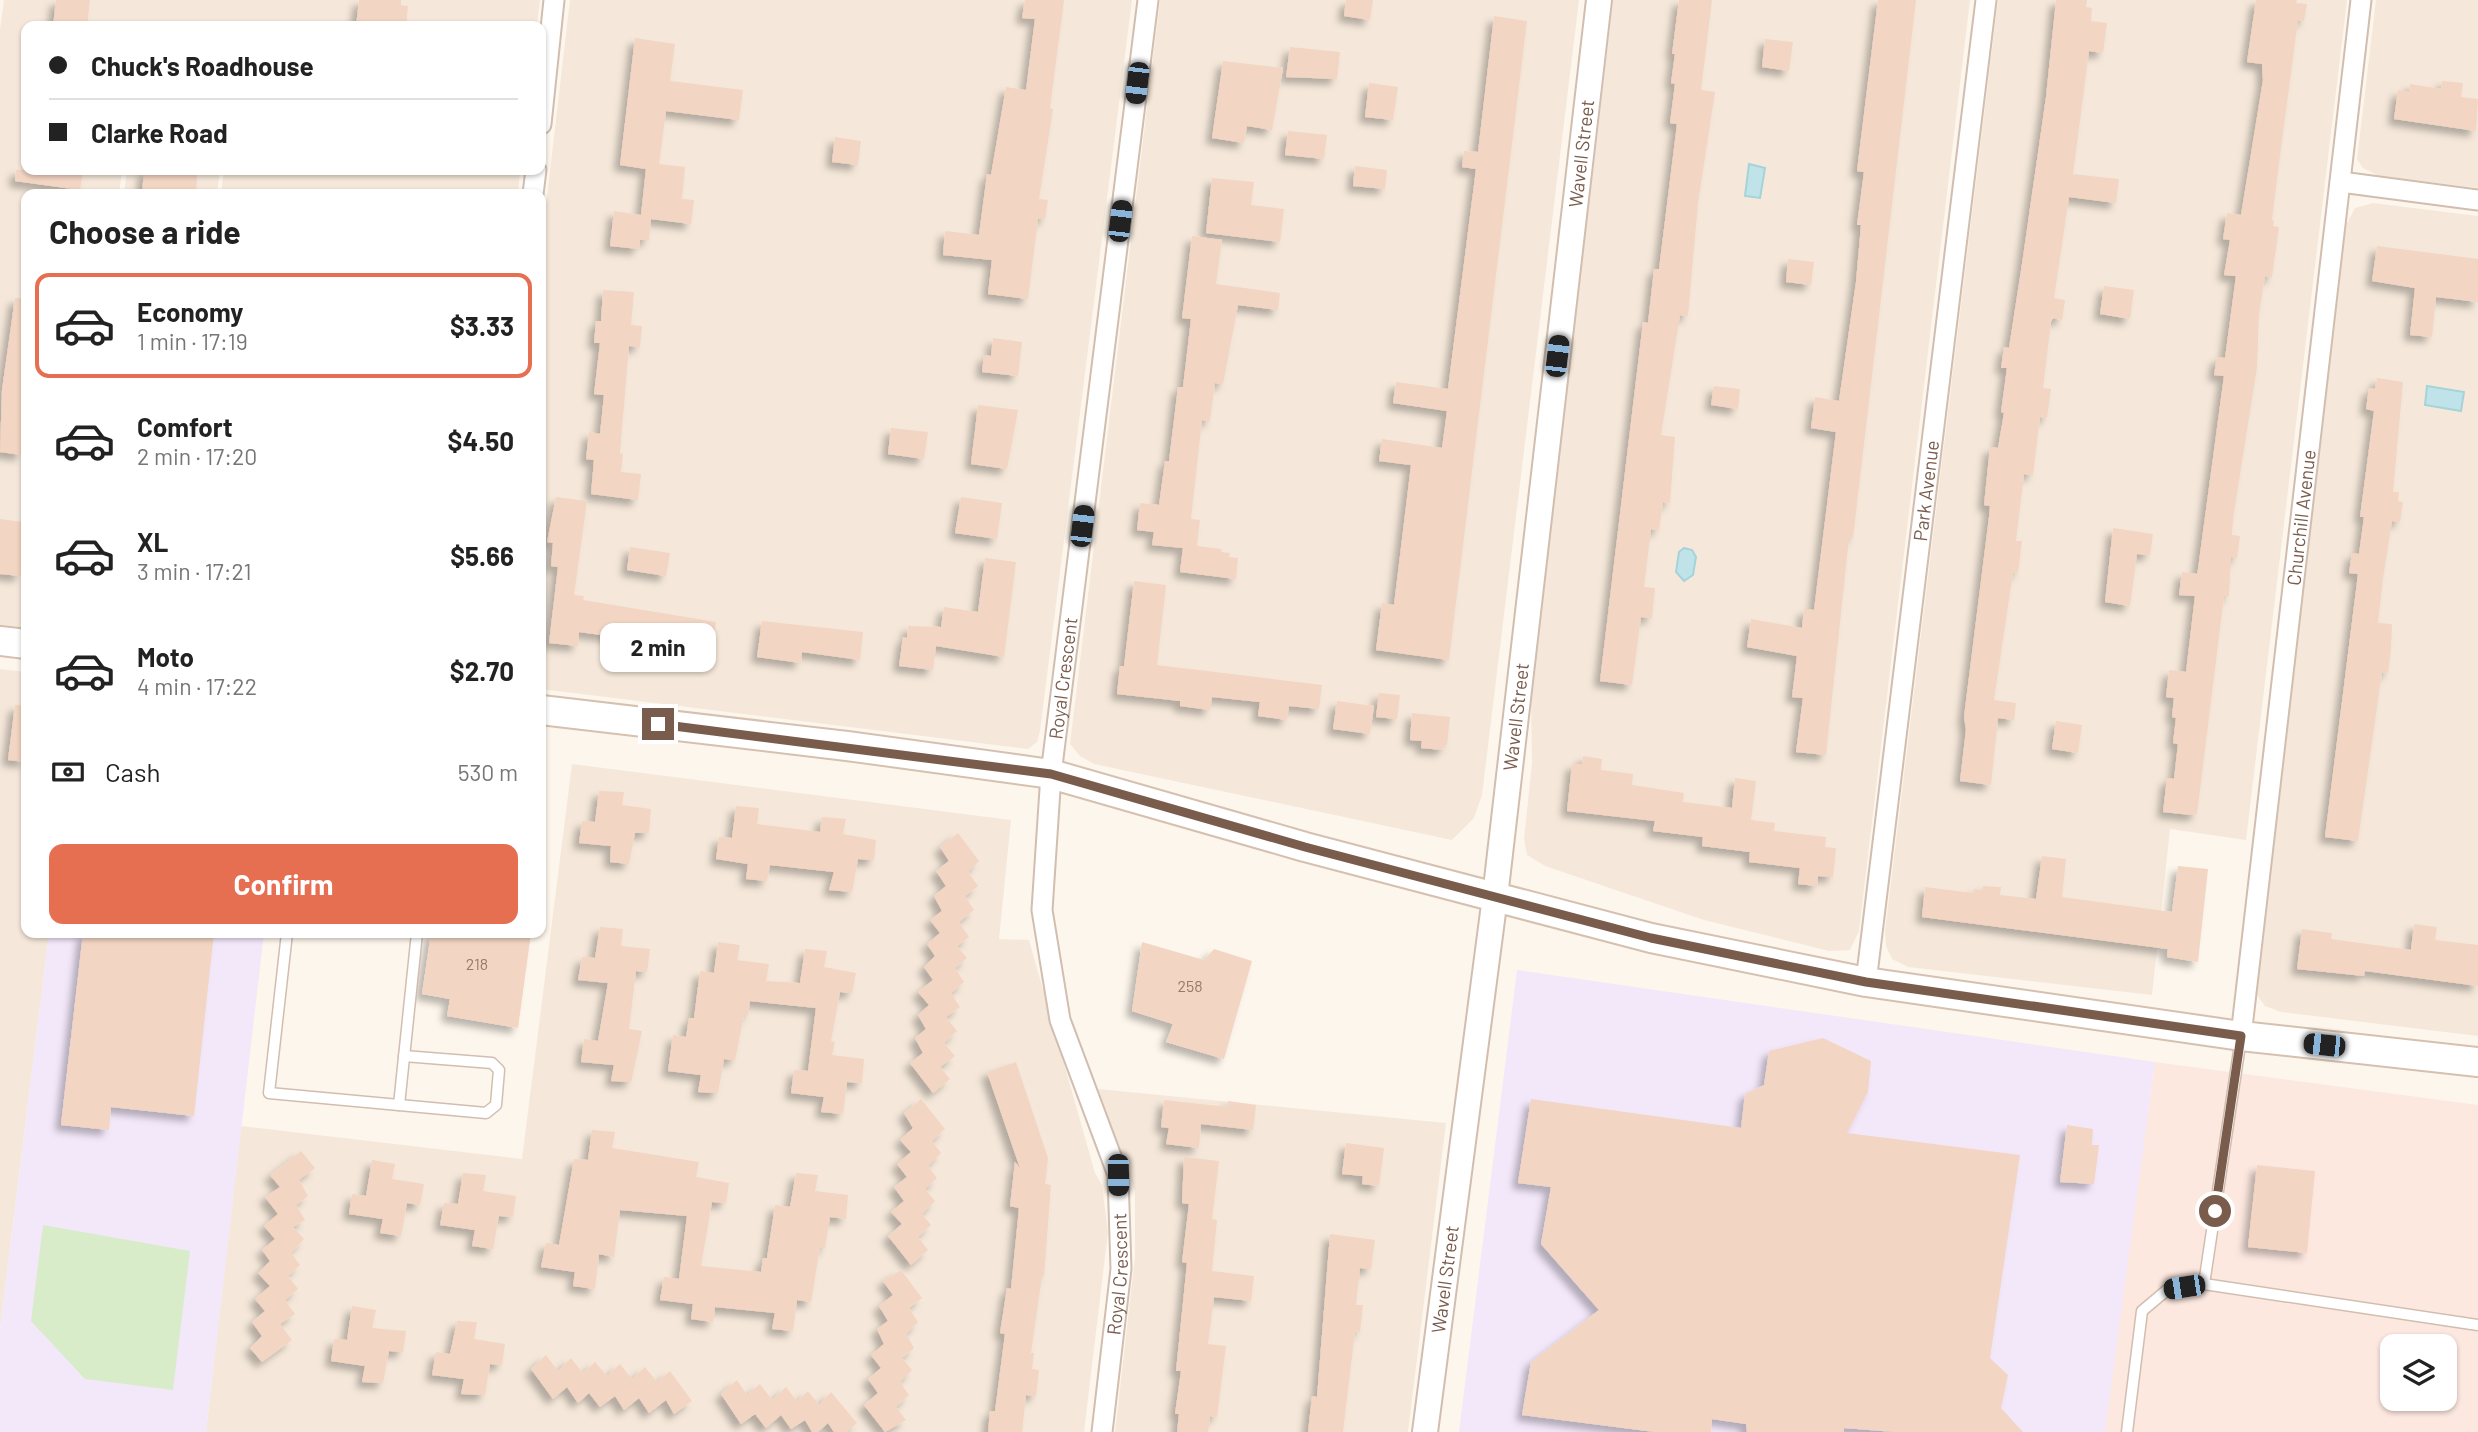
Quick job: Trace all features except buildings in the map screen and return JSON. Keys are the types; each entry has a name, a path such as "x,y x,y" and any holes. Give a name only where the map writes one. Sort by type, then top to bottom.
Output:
{"main road":[{"path":"0,640 21,643"},
{"path":"546,711 833,744 1051,774 1651,938 1866,982 2241,1036 2478,1062"}],"street":[{"path":"546,76 554,0"},
{"name":"Royal Crescent","path":"1102,1432 1121,1269 1118,1175 1060,1020 1042,910 1051,774 1148,0"},
{"name":"Wavell Street","path":"1424,1432 1495,897 1599,0"},
{"name":"Park Avenue","path":"1866,982 1986,0"},
{"name":"Churchill Avenue","path":"2241,1036 2361,0"},
{"path":"2341,182 2478,200"}],"lane":[{"path":"286,938 269,1093 486,1113 496,1105 499,1070 492,1063 404,1056"},
{"path":"399,1105 416,938"},
{"path":"2204,1284 2241,1036"},
{"path":"2127,1432 2142,1311 2167,1290 2204,1284 2478,1325"}],"shaded area":[{"path":"4,0 540,0 538,21 21,21 21,175 121,175 120,189 21,189 21,630 0,627 0,30"},
{"path":"570,0 1132,0 1037,742 1028,749 546,690 546,204"},
{"path":"1160,0 1579,0 1482,795 1474,818 1452,840 1094,764 1080,756 1070,744"},
{"path":"1613,0 1970,0 1859,931 1850,950 1829,951 1704,920 1545,866 1527,855 1524,839 1532,763 1531,700"},
{"path":"1998,0 2347,0 2246,840 2170,829 2152,995 1908,967 1892,959 1886,946 1885,931"},
{"path":"2376,0 2478,0 2478,188 2379,176 2363,168 2357,159"},
{"path":"126,175 219,175 218,189 125,189"},
{"path":"223,175 520,175 518,189 222,189"},
{"path":"2373,203 2478,216 2478,1036 2281,1012 2265,1006 2257,995 2346,225 2355,208"},
{"path":"0,669 21,671 21,938 48,938 0,1329"},
{"path":"572,764 1011,820 999,939 1029,940 1095,1173 1102,1185 1108,1232 1084,1432 206,1432 241,1126 522,1159"},
{"path":"48,938 263,938 206,1432 0,1432 0,1329"},
{"path":"1517,970 2155,1062 2105,1432 1459,1432"},
{"path":"2155,1062 2478,1105 2478,1432 2104,1432"},
{"path":"1098,1089 1446,1123 1408,1432 1115,1432 1135,1257 1135,1192"}],"green space":[{"path":"43,1225 190,1251 173,1390 85,1379 31,1321"}],"water":[{"path":"1749,164 1765,168 1760,198 1745,196"},
{"path":"2427,386 2464,392 2461,411 2425,405"},
{"path":"1684,548 1692,550 1696,557 1693,575 1684,581 1676,572 1679,552"}],"route":[{"path":"658,724 1051,774 1305,847 1651,938 1866,982 2241,1036 2215,1211"}]}
